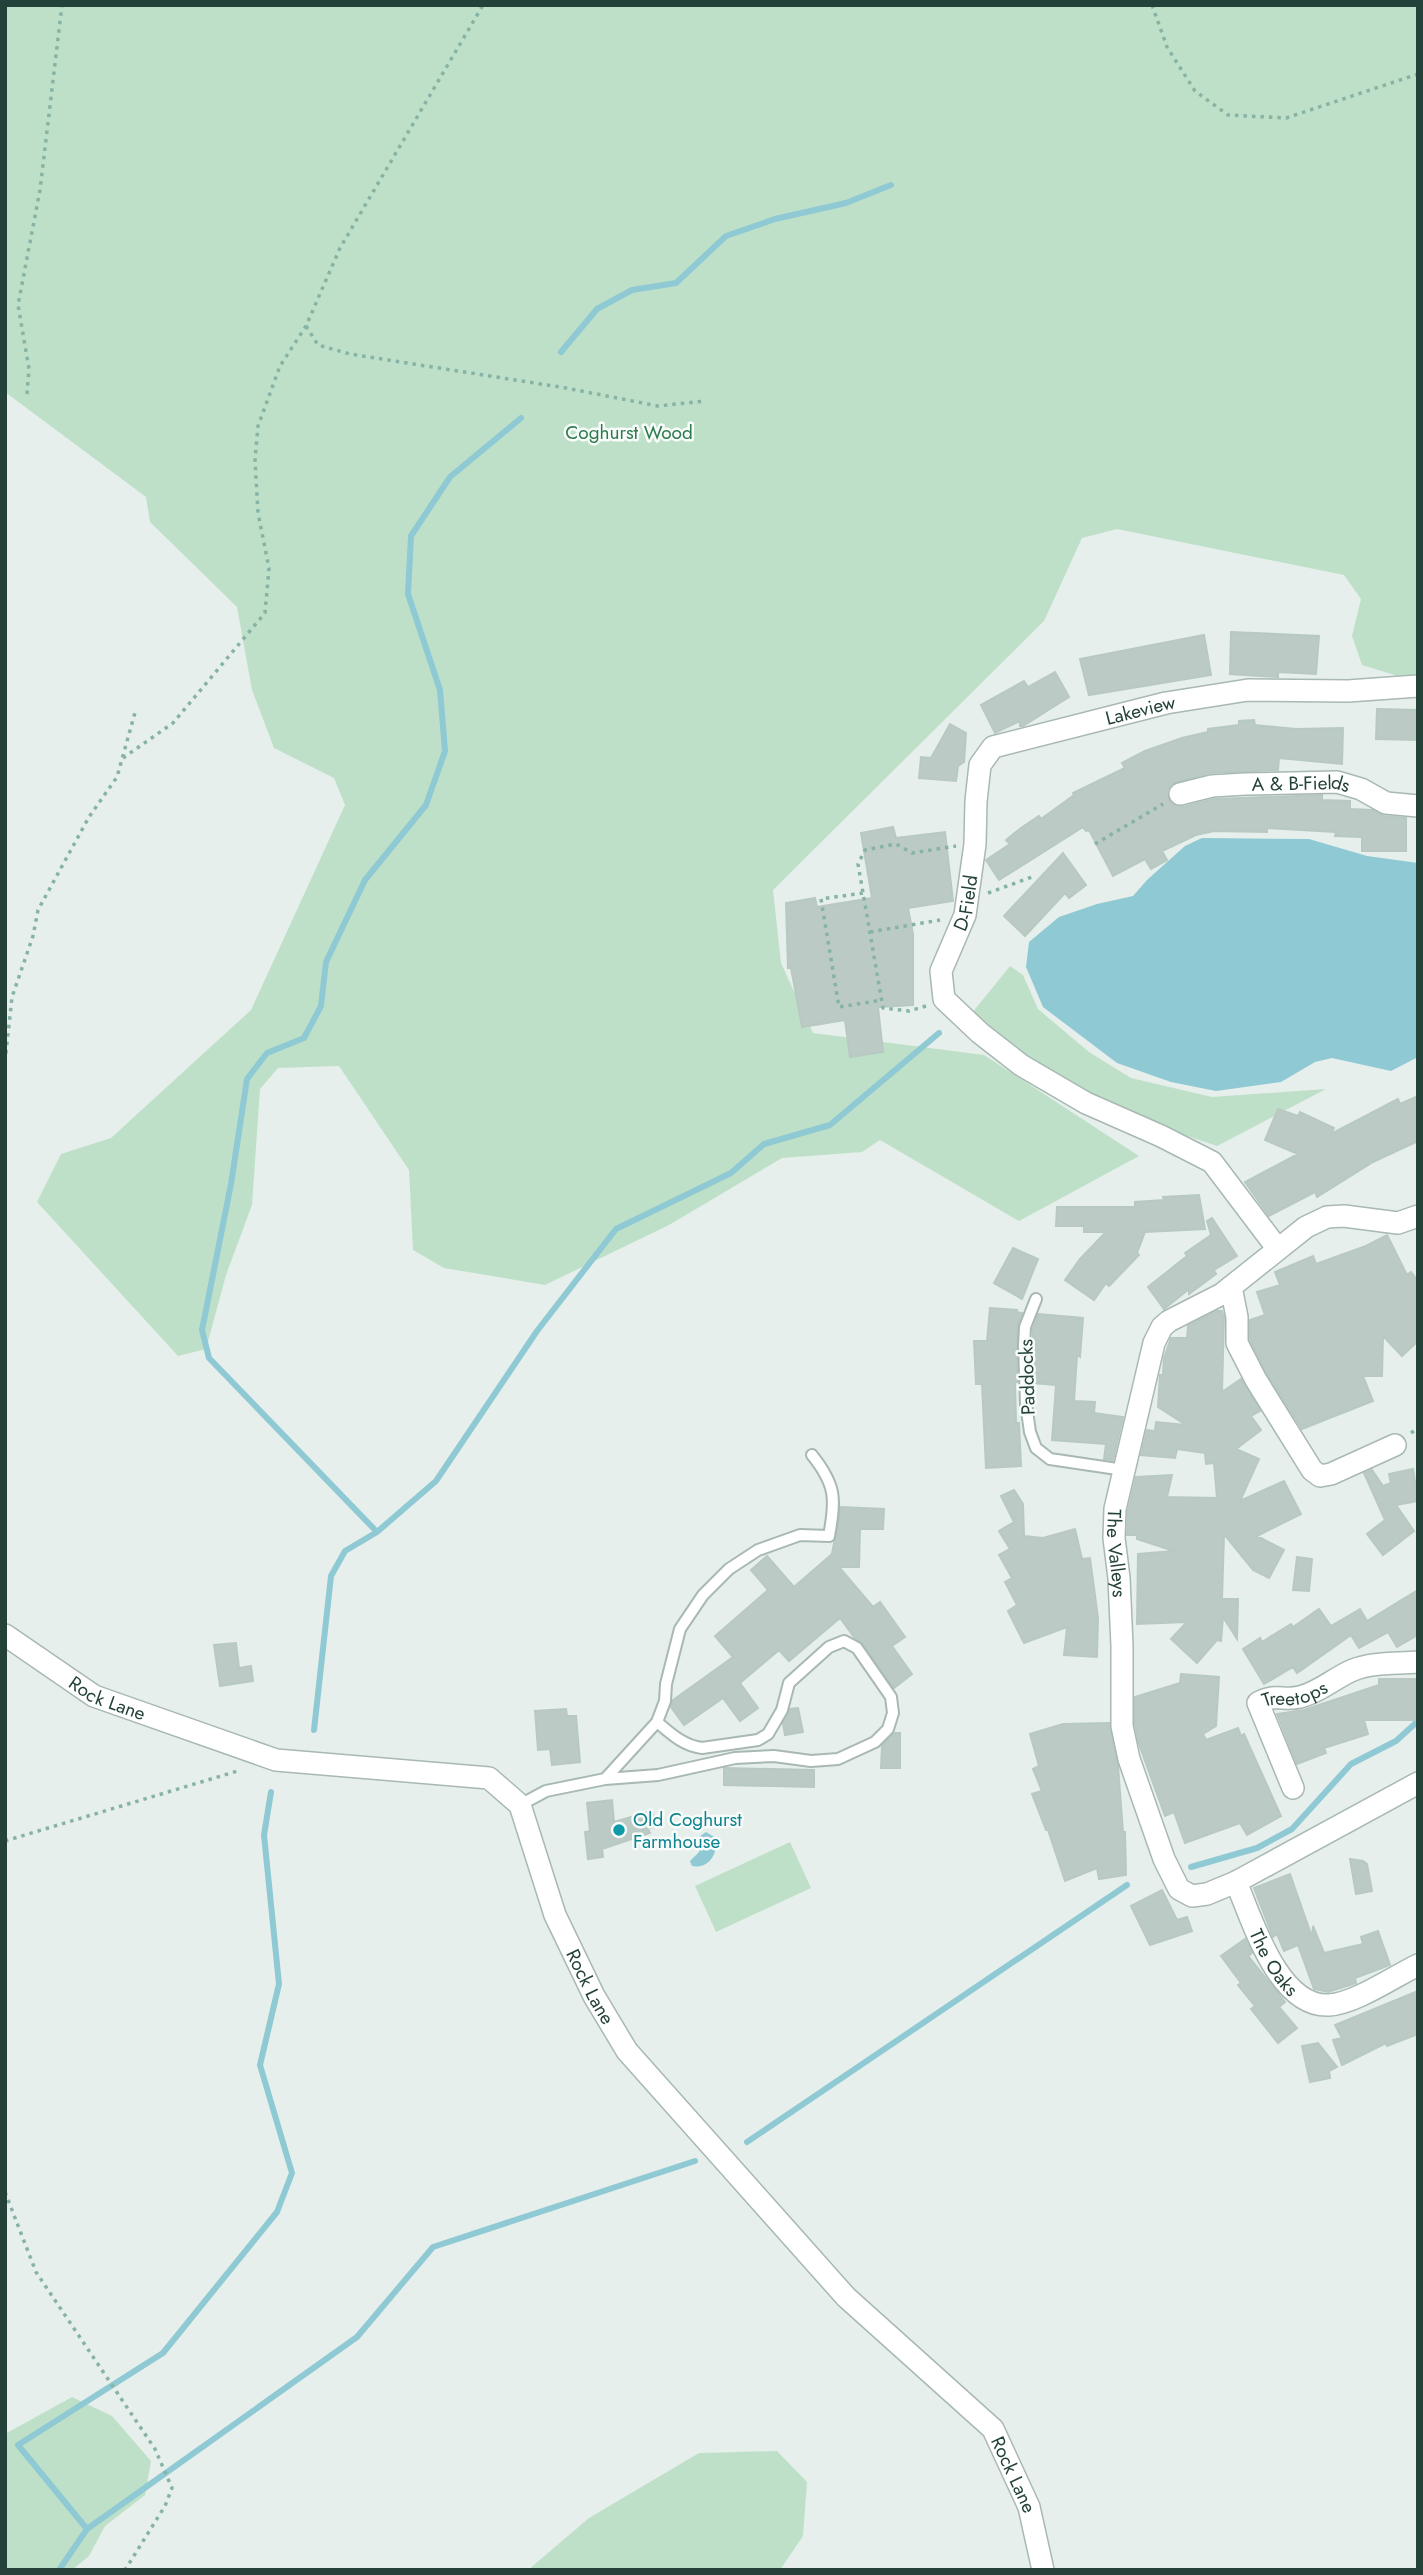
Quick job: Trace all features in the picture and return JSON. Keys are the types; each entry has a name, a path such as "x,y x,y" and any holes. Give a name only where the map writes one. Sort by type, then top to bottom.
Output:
{"street":[{"name":"Lakeview","path":"976,801 980,765 993,747 1166,704 1248,690 1348,691 1418,686"},
{"name":"A & B-Fields","path":"1180,794 1212,786 1245,783 1337,782 1361,789 1386,803 1418,806"},
{"name":"D-Field","path":"944,999 941,971 966,908 975,844 976,801"},
{"path":"944,999 980,1034 1021,1065 1086,1103 1212,1162 1278,1248"},
{"name":"The Valleys","path":"1418,1216 1398,1223 1345,1216 1327,1217 1307,1227 1278,1248 1222,1294 1162,1327 1154,1343 1115,1509 1114,1538 1122,1632 1122,1727 1129,1759 1164,1859 1179,1889 1192,1896 1207,1894 1236,1882 1418,1783"},
{"path":"1231,1287 1237,1317 1237,1343 1256,1380 1312,1470 1320,1476 1331,1474 1395,1445"},
{"name":"Rock Lane","path":"5,1635 94,1696 276,1760 489,1778 520,1805 555,1915 594,1996 627,2051 846,2297 993,2429 1029,2507 1043,2570"},
{"name":"Treetops","path":"1293,1788 1258,1703 1267,1697 1297,1698 1308,1695 1354,1670 1371,1665 1418,1662"},
{"name":"The Oaks","path":"1236,1882 1277,1974 1300,1996 1314,2003 1330,2005 1348,2000 1418,1965"}],"lane":[{"name":"Paddocks","path":"1036,1299 1025,1327 1024,1345 1026,1404 1030,1432 1036,1448 1050,1459 1124,1471"},
{"path":"605,1779 657,1722 665,1701 666,1684 680,1629 703,1595 729,1569 758,1550 800,1535 829,1536 834,1508 829,1476 812,1455"},
{"path":"520,1805 546,1791 605,1779 658,1775 735,1758 774,1756 811,1761 838,1759 875,1742 888,1729 893,1713 891,1697 857,1648 844,1641 829,1647 789,1683 778,1718 768,1734 758,1740 694,1747 681,1741 657,1722"}],"path":[{"path":"27,394 29,369 18,305 40,190 62,5"},
{"path":"123,758 173,723 265,613 269,568 258,513 258,426 280,366 306,326 340,247 483,5"},
{"path":"1152,5 1167,47 1195,91 1228,115 1286,118 1418,74"},
{"path":"306,326 318,345 351,354 566,388 658,406 705,401"},
{"path":"5,1062 12,997 33,936 38,910 89,817 117,777 136,709"},
{"path":"1094,844 1180,794"},
{"path":"944,999 909,1011 887,1011 883,1008 858,864 865,850 896,845 912,853 975,844"},
{"path":"870,932 966,908 1032,877"},
{"path":"863,892 821,899 838,1007 882,1000"},
{"path":"5,1841 276,1760"},
{"path":"5,2192 36,2272 106,2373 160,2460 171,2485 164,2506 125,2570"}],"green space":[{"name":"Coghurst Wood","path":"5,5 1418,5 1418,674 1404,678 1362,665 1352,636 1361,599 1344,575 1117,529 1082,538 1044,621 773,890 781,963 813,1033 984,1055 1139,1156 1019,1221 880,1140 862,1152 782,1158 669,1225 545,1285 444,1268 413,1250 409,1170 339,1066 278,1068 260,1089 252,1205 226,1275 206,1349 178,1356 37,1202 61,1154 111,1138 251,1010 345,805 334,778 274,748 252,690 237,607 150,522 146,497 5,392"},
{"path":"1010,966 1023,975 1038,1009 1089,1052 1131,1078 1212,1097 1326,1089 1217,1146 1064,1094 972,1013"},
{"path":"790,1842 811,1888 716,1932 695,1886"},
{"path":"72,2397 112,2416 151,2461 145,2495 105,2526 89,2556 72,2570 5,2570 5,2434"},
{"path":"777,2451 807,2482 803,2536 780,2570 528,2570 589,2518 699,2453"}],"water":[{"path":"1202,838 1309,839 1367,856 1418,863 1418,1057 1391,1071 1332,1058 1315,1062 1281,1082 1216,1091 1171,1082 1117,1063 1043,1007 1026,967 1029,942 1059,917 1097,904 1133,896 1185,846"},
{"path":"706,1832 716,1838 714,1855 708,1863 692,1866 690,1861 699,1852 700,1836"}],"building":[{"path":"1231,632 1319,636 1316,674 1278,672 1278,677 1230,674"},
{"path":"1204,635 1211,675 1089,695 1080,659"},
{"path":"1055,672 1069,697 1023,726 1020,726 1020,721 995,733 981,705 1024,681 1028,687"},
{"path":"1377,709 1417,710 1417,740 1376,739"},
{"path":"1254,720 1255,725 1296,729 1343,728 1342,764 1279,758 1278,770 1209,773 1171,784 1167,791 1171,804 1183,807 1214,799 1322,795 1322,800 1350,801 1350,809 1372,810 1384,816 1406,818 1406,851 1362,851 1362,837 1335,836 1336,832 1267,828 1267,832 1214,831 1196,835 1162,851 1167,860 1151,869 1145,859 1113,876 1089,830 1086,831 1083,827 999,880 986,860 1010,844 1006,840 1021,828 1039,816 1041,819 1074,795 1073,793 1125,768 1122,763 1145,751 1208,732 1208,729"},
{"path":"950,724 966,733 964,762 958,766 956,781 919,778 921,757 931,758"},
{"path":"893,827 896,838 945,832 953,901 908,908 913,934 913,1005 878,1007 883,1052 850,1057 845,1020 802,1027 791,968 788,968 786,903 815,898 817,907 872,898 861,833"},
{"path":"1063,853 1086,885 1069,898 1065,893 1025,936 1004,916"},
{"path":"1418,1096 1418,1141 1373,1162 1317,1197 1315,1192 1269,1216 1245,1182 1298,1154 1265,1140 1278,1109 1298,1116 1300,1112 1334,1128 1331,1134 1398,1099 1400,1104"},
{"path":"1199,1195 1205,1229 1145,1232 1137,1253 1139,1255 1109,1286 1106,1283 1094,1300 1065,1280 1080,1259 1106,1232 1084,1232 1084,1226 1056,1226 1057,1207 1135,1207 1135,1202"},
{"path":"1212,1218 1237,1256 1214,1270 1216,1274 1189,1294 1189,1289 1164,1309 1148,1287 1187,1256 1185,1253 1211,1235 1207,1221"},
{"path":"1387,1235 1407,1275 1411,1272 1418,1281 1418,1341 1402,1356 1383,1336 1382,1376 1363,1376 1373,1401 1302,1429 1267,1374 1250,1340 1250,1320 1265,1315 1257,1292 1280,1285 1275,1272 1313,1256 1316,1264 1366,1246"},
{"path":"1013,1248 1038,1259 1022,1299 994,1283"},
{"path":"990,1308 1017,1310 1016,1312 1022,1313 1017,1327 1015,1382 1021,1466 986,1468 982,1384 976,1384 974,1341 987,1341"},
{"path":"1222,1311 1224,1317 1222,1392 1241,1379 1260,1411 1251,1416 1261,1430 1236,1449 1259,1459 1240,1501 1284,1481 1301,1514 1257,1536 1284,1550 1269,1578 1253,1570 1224,1534 1222,1599 1238,1599 1237,1639 1223,1617 1221,1641 1217,1640 1197,1663 1171,1639 1187,1622 1137,1624 1138,1554 1174,1551 1137,1539 1137,1535 1127,1535 1128,1511 1136,1477 1172,1475 1167,1497 1217,1498 1214,1463 1206,1464 1205,1453 1177,1449 1175,1458 1141,1455 1147,1430 1155,1431 1156,1422 1186,1425 1158,1407 1160,1375 1163,1375 1164,1358 1171,1338 1187,1338 1188,1326"},
{"path":"1038,1314 1083,1318 1074,1401 1095,1402 1094,1413 1123,1417 1113,1460 1104,1459 1106,1444 1052,1440 1056,1385 1033,1383 1033,1329"},
{"path":"1413,1469 1418,1501 1396,1505 1414,1531 1383,1555 1367,1534 1385,1520 1364,1473 1372,1470 1383,1486 1391,1483 1389,1474"},
{"path":"1014,1490 1023,1504 1024,1536 1043,1538 1075,1529 1082,1559 1090,1558 1098,1618 1097,1657 1064,1655 1067,1627 1024,1643 1008,1611 1017,1605 1005,1582 1012,1578 999,1555 1010,1549 999,1531 1014,1522 1001,1496"},
{"path":"841,1507 884,1509 883,1529 860,1529 859,1567 839,1567 873,1607 880,1602 905,1637 892,1646 912,1674 894,1688 863,1644 854,1637 840,1618 789,1661 779,1650 740,1683 758,1708 740,1721 723,1698 684,1725 671,1707 673,1700 733,1657 715,1636 768,1590 751,1570 767,1556 794,1587 832,1554"},
{"path":"1297,1557 1312,1559 1309,1591 1293,1590"},
{"path":"1418,1590 1418,1635 1397,1647 1388,1632 1359,1648 1351,1635 1297,1673 1293,1667 1264,1684 1243,1649 1260,1638 1262,1642 1291,1624 1293,1627 1319,1609 1331,1626 1360,1609 1367,1621"},
{"path":"236,1643 239,1668 251,1666 253,1681 220,1686 214,1645"},
{"path":"1181,1674 1219,1677 1216,1726 1203,1734 1206,1740 1238,1728 1241,1736 1244,1734 1281,1816 1247,1835 1240,1823 1185,1843 1174,1812 1165,1816 1139,1744 1135,1725 1135,1697 1180,1683"},
{"path":"1379,1679 1418,1679 1418,1720 1364,1720 1368,1734 1324,1748 1326,1753 1297,1764 1277,1714 1304,1710 1379,1685"},
{"path":"798,1708 803,1732 785,1735 783,1724 790,1709"},
{"path":"566,1709 567,1716 576,1716 580,1762 552,1765 550,1749 538,1750 535,1711"},
{"path":"1109,1723 1118,1766 1125,1832 1126,1875 1099,1879 1097,1868 1065,1881 1048,1830 1032,1794 1042,1791 1033,1769 1039,1766 1030,1734 1063,1724"},
{"path":"895,1733 900,1733 900,1768 881,1768 882,1746"},
{"path":"724,1768 814,1770 814,1787 724,1785"},
{"name":"Old Coghurst Farmhouse","path":"612,1800 614,1822 652,1811 657,1826 648,1829 650,1833 602,1849 603,1857 588,1859 585,1832 590,1831 587,1803"},
{"path":"1350,1859 1367,1864 1372,1891 1356,1894"},
{"path":"1290,1874 1312,1937 1313,1926 1324,1953 1363,1944 1361,1937 1378,1931 1390,1965 1355,1978 1356,1983 1328,1992 1314,1989 1298,1945 1284,1951 1277,1934 1273,1937 1254,1888"},
{"path":"1162,1890 1177,1920 1187,1917 1192,1931 1150,1945 1131,1906"},
{"path":"1245,1939 1252,1953 1248,1956 1285,2002 1279,2007 1297,2028 1278,2043 1251,2009 1255,2006 1238,1985 1241,1983 1221,1956"},
{"path":"1418,1991 1418,2034 1387,2046 1386,2043 1342,2065 1333,2040 1342,2038 1335,2025"},
{"path":"1318,2043 1337,2067 1329,2071 1330,2078 1310,2082 1302,2046"}],"waterway":[{"path":"561,352 597,309 632,290 676,283 726,236 775,219 846,203 891,185"},
{"path":"377,1532 209,1358 202,1330 231,1184 247,1079 267,1053 304,1038 321,1006 326,962 365,880 426,805 445,751 440,690 408,594 411,536 450,477 521,418"},
{"path":"314,1730 331,1576 345,1551 377,1532 436,1481 537,1331 616,1229 731,1173 764,1144 830,1125 939,1033"},
{"path":"1191,1867 1257,1848 1292,1829 1351,1764 1396,1741 1418,1721"},
{"path":"87,2529 18,2445 163,2353 277,2212 292,2173 260,2065 279,1984 264,1835 271,1792"},
{"path":"747,2142 1127,1885"},
{"path":"59,2570 87,2529 357,2337 433,2247 695,2161"}],"place":[{"name":"Old Coghurst Farmhouse","path":"619,1830"}]}
